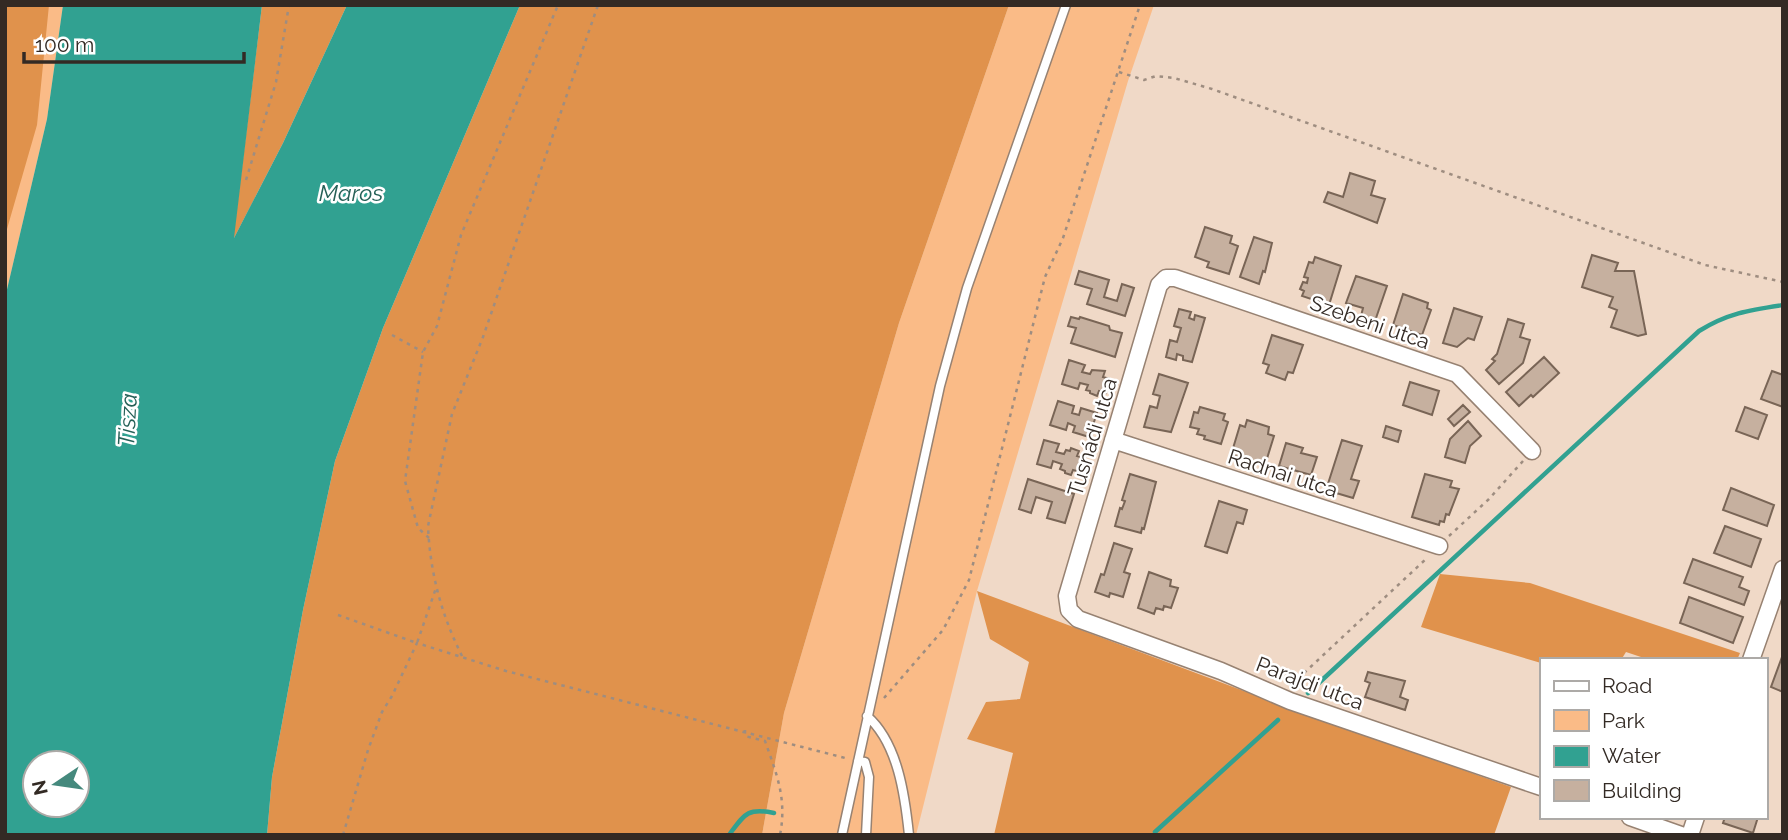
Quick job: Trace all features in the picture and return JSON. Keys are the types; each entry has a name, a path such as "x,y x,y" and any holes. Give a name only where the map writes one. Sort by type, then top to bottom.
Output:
{"street":[{"name":"Tusnádi utca","path":"1069,610 1067,596 1159,285 1166,278"},
{"name":"Szebeni utca","path":"1166,278 1175,278 1457,374 1532,451"},
{"name":"Radnai utca","path":"1113,440 1439,546"},
{"path":"1752,658 1783,569"},
{"name":"Parajdi utca","path":"1069,610 1078,619 1221,671 1290,701 1540,787"},
{"path":"1636,819 1681,835"}],"lane":[{"path":"842,835 947,362 967,288 1066,5"},
{"path":"867,716 881,730 892,757 902,792 909,835"},
{"path":"858,761 864,762 870,777 866,835"}],"path":[{"path":"246,180 276,82 289,5"},
{"path":"429,538 418,528 405,481 423,352 437,326 461,235 558,5"},
{"path":"461,656 446,625 436,588 428,526 452,414 483,337 598,5"},
{"path":"867,716 943,630 969,580 1045,277 1063,238 1140,5"},
{"path":"1118,71 1144,80 1156,76 1174,78 1212,89 1705,265 1783,282"},
{"path":"392,335 423,352"},
{"path":"1290,701 1303,674 1489,499 1532,451"},
{"path":"343,835 382,712 417,643 436,588"},
{"path":"338,615 506,671 858,761"},
{"path":"745,730 745,736 765,741 784,807 780,835"}],"green space":[{"path":"5,5 63,5 47,119 5,298"},
{"path":"1009,5 1154,5 1128,81 977,591 916,835 762,835 784,713 899,323"}],"shaded area":[{"path":"5,5 49,5 37,125 5,236"},
{"path":"262,5 347,5 283,143 233,240"},
{"path":"520,5 1009,5 899,323 784,713 762,835 267,835 272,777 303,610 335,461 383,328"},
{"path":"1440,574 1530,583 1740,653 1738,658 1644,658 1626,652 1622,658 1540,658 1540,663 1421,627"},
{"path":"977,591 1284,706 1511,787 1494,835 994,835 1013,753 967,739 986,702 1020,699 1029,662 990,639"}],"water":[{"path":"63,5 262,5 234,238 283,143 347,5 520,5 383,328 335,461 303,610 272,777 267,835 5,835 5,298 47,119"}],"building":[{"path":"1350,173 1375,181 1371,195 1385,199 1377,223 1324,202 1328,192 1343,197"},
{"path":"1205,227 1232,236 1230,243 1238,246 1229,274 1207,267 1209,262 1195,257"},
{"path":"1254,237 1272,243 1259,284 1240,277"},
{"path":"1592,255 1618,263 1615,271 1634,271 1646,334 1638,336 1611,327 1617,310 1609,307 1613,297 1582,287"},
{"path":"1315,257 1341,266 1329,305 1302,296 1304,291 1300,289 1303,282 1307,283 1308,278 1304,277 1309,262 1313,263"},
{"path":"1079,271 1109,280 1104,297 1117,301 1122,284 1134,288 1125,316 1087,304 1092,289 1075,284"},
{"path":"1356,276 1387,286 1375,321 1361,316 1363,308 1346,303"},
{"path":"1403,294 1428,303 1427,308 1431,310 1422,335 1393,325"},
{"path":"1454,308 1482,317 1474,340 1468,338 1457,347 1443,343"},
{"path":"1179,309 1191,312 1189,318 1194,320 1195,315 1205,318 1192,362 1183,360 1183,356 1177,354 1176,360 1166,357 1170,340 1177,342 1181,328 1174,326"},
{"path":"1071,317 1109,326 1110,330 1122,333 1115,357 1071,343 1076,328 1068,326"},
{"path":"1508,319 1524,324 1520,337 1530,340 1523,363 1499,384 1486,370 1495,361 1492,359 1497,354"},
{"path":"1272,335 1303,345 1293,373 1288,372 1285,380 1266,373 1269,365 1263,363"},
{"path":"1544,357 1559,373 1519,406 1506,392"},
{"path":"1069,360 1085,365 1082,372 1090,374 1092,370 1105,371 1103,377 1110,379 1106,393 1099,391 1097,396 1086,390 1088,385 1080,383 1078,389 1062,384"},
{"path":"1772,371 1783,375 1783,407 1761,399"},
{"path":"1159,374 1188,383 1171,432 1144,427 1150,406 1157,408 1160,396 1153,394"},
{"path":"1410,382 1439,391 1432,415 1403,405"},
{"path":"1058,401 1074,406 1072,413 1079,415 1081,408 1097,413 1089,437 1073,432 1075,426 1068,423 1066,430 1050,425"},
{"path":"1463,405 1470,412 1454,426 1448,419"},
{"path":"1200,407 1225,414 1223,420 1228,422 1221,444 1204,439 1205,436 1197,434 1199,429 1190,427 1194,412 1198,413"},
{"path":"1745,407 1767,415 1758,439 1736,431"},
{"path":"1247,420 1269,427 1268,434 1274,436 1265,465 1231,455 1240,425 1245,427"},
{"path":"1468,421 1481,436 1470,446 1465,463 1445,457 1450,439"},
{"path":"1386,426 1401,431 1398,442 1383,437"},
{"path":"1044,440 1059,444 1056,452 1064,454 1071,448 1079,451 1077,456 1085,458 1080,472 1073,470 1071,475 1065,473 1060,469 1062,464 1053,461 1051,468 1037,464"},
{"path":"1342,440 1362,446 1351,479 1359,481 1353,498 1326,490"},
{"path":"1286,443 1303,448 1301,453 1317,457 1311,475 1279,466"},
{"path":"1130,474 1156,482 1141,533 1115,526 1125,501 1122,500"},
{"path":"1425,474 1452,481 1450,487 1459,489 1449,515 1446,514 1444,522 1440,521 1439,525 1412,517"},
{"path":"1028,479 1074,494 1065,523 1047,518 1052,502 1036,497 1031,513 1019,509"},
{"path":"1731,488 1774,505 1767,526 1723,510"},
{"path":"1219,501 1247,510 1243,524 1237,522 1227,553 1205,546"},
{"path":"1725,526 1761,539 1751,567 1714,553"},
{"path":"1114,543 1132,549 1124,572 1130,574 1123,597 1110,593 1109,597 1095,592 1101,574 1104,575"},
{"path":"1693,559 1743,577 1739,587 1749,591 1744,605 1684,583"},
{"path":"1149,572 1171,580 1170,586 1178,588 1171,608 1156,608 1154,614 1138,608"},
{"path":"1689,597 1743,617 1733,643 1680,623"},
{"path":"1783,657 1783,692 1771,687"},
{"path":"1368,672 1405,681 1400,697 1408,700 1405,710 1365,697 1370,683 1365,681"},
{"path":"1724,819 1757,819 1753,833 1723,823"}],"waterway":[{"path":"1308,693 1699,331 1730,316 1783,305"},
{"path":"1155,832 1278,720"},
{"path":"729,835 747,814 758,811 774,813"}],"water label":[{"name":"Maros","path":"351,192"},
{"name":"Tisza","path":"127,420"}]}
